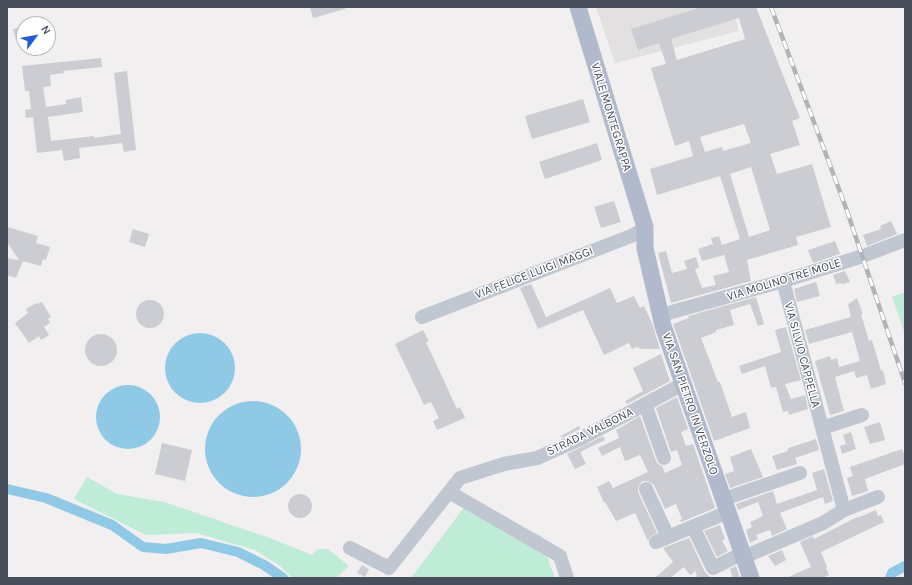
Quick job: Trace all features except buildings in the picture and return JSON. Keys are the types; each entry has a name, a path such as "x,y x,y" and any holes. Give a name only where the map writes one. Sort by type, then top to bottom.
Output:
{"main road":[{"name":"VIALE MONTEGRAPPA","path":"578,7 645,227"},
{"name":"VIA SAN PIETRO IN VERZOLO","path":"645,227 645,248 663,326 751,578"}],"street":[{"name":"VIA FELICE LUIGI MAGGI","path":"422,317 631,236 645,227"},
{"name":"VIA MOLINO TRE MOLE","path":"661,315 782,281 863,256 905,240"},
{"name":"VIA SILVIO CAPPELLA","path":"782,281 844,510"},
{"name":"STRADA VALBONA","path":"350,548 389,568 460,478 504,464 537,458 580,439 683,384"},
{"path":"645,404 664,458"},
{"path":"822,428 862,415"},
{"path":"646,489 662,540 693,527 726,506 800,473"},
{"path":"449,492 560,556 567,578"},
{"path":"693,527 713,568 823,523 844,510 878,497"}],"shaded area":[{"path":"596,7 732,7 739,31 615,63"}],"green space":[{"path":"905,292 905,334 892,297"},
{"path":"87,477 117,494 164,502 270,538 312,555 318,549 328,549 349,566 336,578 292,578 279,565 255,550 196,533 146,535 74,499"},
{"path":"465,506 542,536 545,551 555,578 411,578"}],"water":[{"path":"200,333 213,336 225,343 232,355 235,368 232,381 225,393 213,400 200,403 187,400 175,393 168,381 165,368 168,355 175,343 187,336"},
{"path":"128,385 146,391 154,399 160,417 154,435 146,443 128,449 110,443 102,435 96,417 102,399 110,391"},
{"path":"253,401 271,405 280,409 287,415 293,422 297,431 301,449 297,467 293,476 287,483 280,489 271,493 253,497 235,493 226,489 219,483 213,476 209,467 205,449 209,431 213,422 219,415 226,409 235,405"}],"waterway":[{"path":"7,489 46,498 112,525 143,547 166,549 201,543 238,552 264,565 283,578"},
{"path":"890,578 892,573 905,566"}],"railway":[{"path":"771,7 846,208 905,383"}]}
